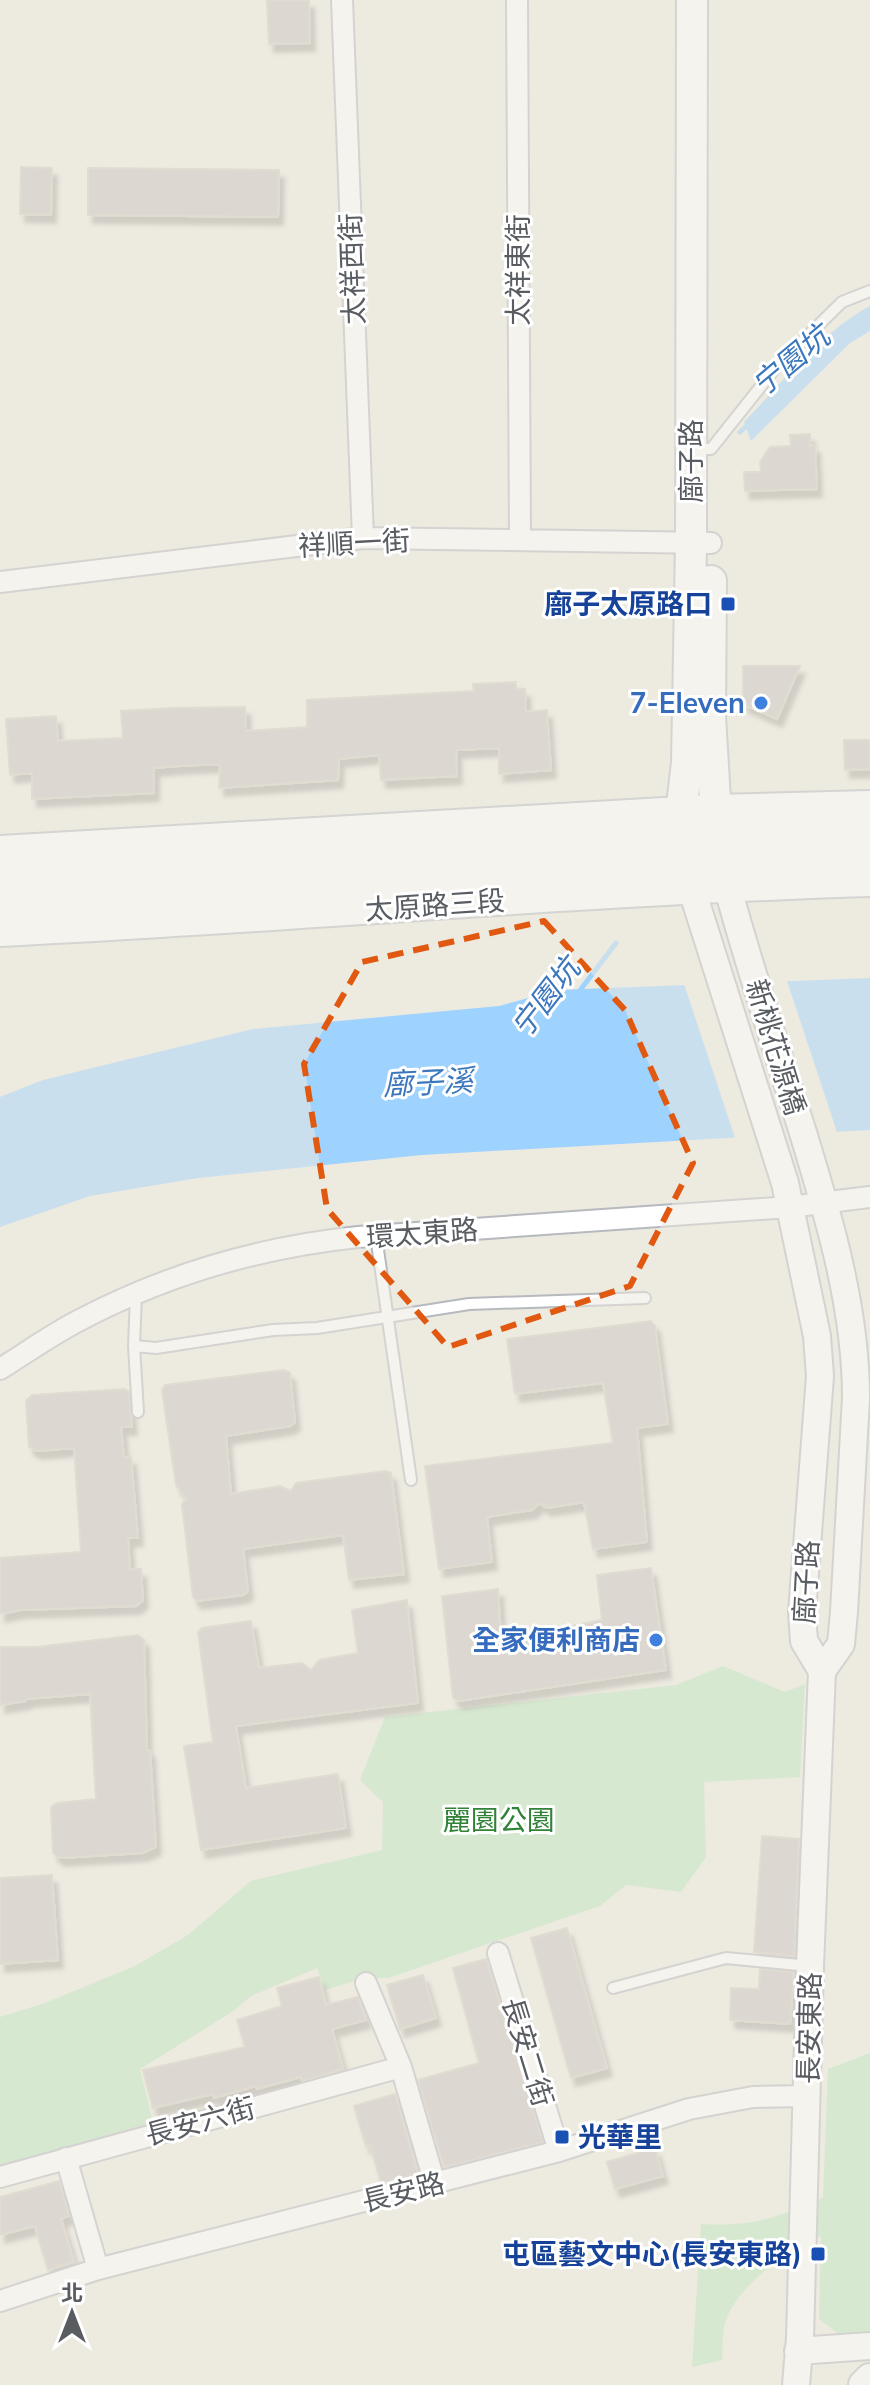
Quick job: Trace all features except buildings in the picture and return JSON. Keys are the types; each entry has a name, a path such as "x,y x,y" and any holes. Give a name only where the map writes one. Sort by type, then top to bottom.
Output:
{"main road":[{"name":"廍子路","path":"692,0 701,449"},
{"name":"廍子路","path":"710,0 701,544 710,716 723,861"},
{"name":"廍子路","path":"685,850 687,763 701,544"},
{"name":"太原路三段","path":"723,861 870,806"},
{"name":"太原路三段","path":"723,861 870,830"},
{"name":"太原路三段","path":"0,904 685,850"},
{"name":"太原路三段","path":"0,931 201,922 685,850"},
{"name":"太原路三段","path":"0,851 685,850 723,861 870,881"},
{"name":"太原路三段","path":"0,878 685,850 723,861 870,856"},
{"path":"864,2385 870,2379"}],"street":[{"name":"太祥西街","path":"342,0 363,538"},
{"name":"太祥東街","path":"517,0 520,540"},
{"name":"祥順一街","path":"0,582 363,538 701,544"},
{"name":"廍子路","path":"685,850 701,919"},
{"name":"新桃花源橋","path":"723,861 821,1191"},
{"name":"新桃花源橋","path":"701,919 787,1195"},
{"name":"廍子路","path":"787,1195 818,1350 820,1376 802,1612 804,1641 822,1671 841,1644 856,1369 850,1317 821,1191"},
{"name":"環太東路","path":"0,1369 75,1322 136,1293 198,1270 294,1245 821,1191 870,1197"},
{"name":"長安東路","path":"796,2385 822,1671"},
{"name":"長安二街","path":"498,1953 559,2151"},
{"path":"366,1983 401,2067 435,2184"},
{"name":"長安六街","path":"0,2177 401,2067"},
{"name":"長安路","path":"0,2301 98,2269 559,2151 689,2109 753,2097 807,2096"},
{"path":"66,2158 98,2269"},
{"path":"798,2351 870,2346"}],"lane":[{"path":"701,449 777,366 842,302 870,291"},
{"path":"376,1236 411,1480"},
{"path":"136,1293 134,1346 138,1412"},
{"path":"134,1346 156,1348 494,1302 645,1298"},
{"path":"613,1988 726,1958 810,1966"}],"highlighted area":[{"path":"544,921 625,1010 693,1163 630,1286 448,1347 327,1209 304,1064 362,962"}],"green space":[{"name":"麗園公園","path":"723,1666 785,1692 805,1684 800,1777 704,1782 706,1857 681,1892 626,1885 600,1906 388,1978 364,1978 325,1990 317,1968 251,1996 232,2012 140,2069 153,2123 0,2166 0,2017 45,2003 135,1966 188,1935 251,1881 382,1850 383,1802 360,1780 385,1717 676,1685"},
{"path":"870,2053 870,2336 849,2342 819,2319 821,2236 779,2260 751,2283 731,2309 725,2323 722,2360 692,2367 701,2224 764,2220 823,2198 828,2069"}],"water":[{"path":"870,306 870,331 850,343 751,441 744,422 818,344"},
{"name":"廍子溪","path":"870,978 870,1130 422,1155 198,1178 90,1196 0,1227 0,1097 43,1080 253,1029 499,1006 558,990"}],"pier":[{"path":"786,978 838,1135 736,1141 683,981"}],"waterway":[{"name":"宁園坑","path":"740,432 749,424"},
{"name":"宁園坑","path":"578,993 616,943"}],"place":[{"name":"廍子太原路口","path":"728,604"},
{"name":"7-Eleven","path":"761,703"},
{"name":"全家便利商店","path":"656,1640"},
{"name":"光華里","path":"562,2137"},
{"name":"屯區藝文中心(長安東路)","path":"818,2254"}]}
